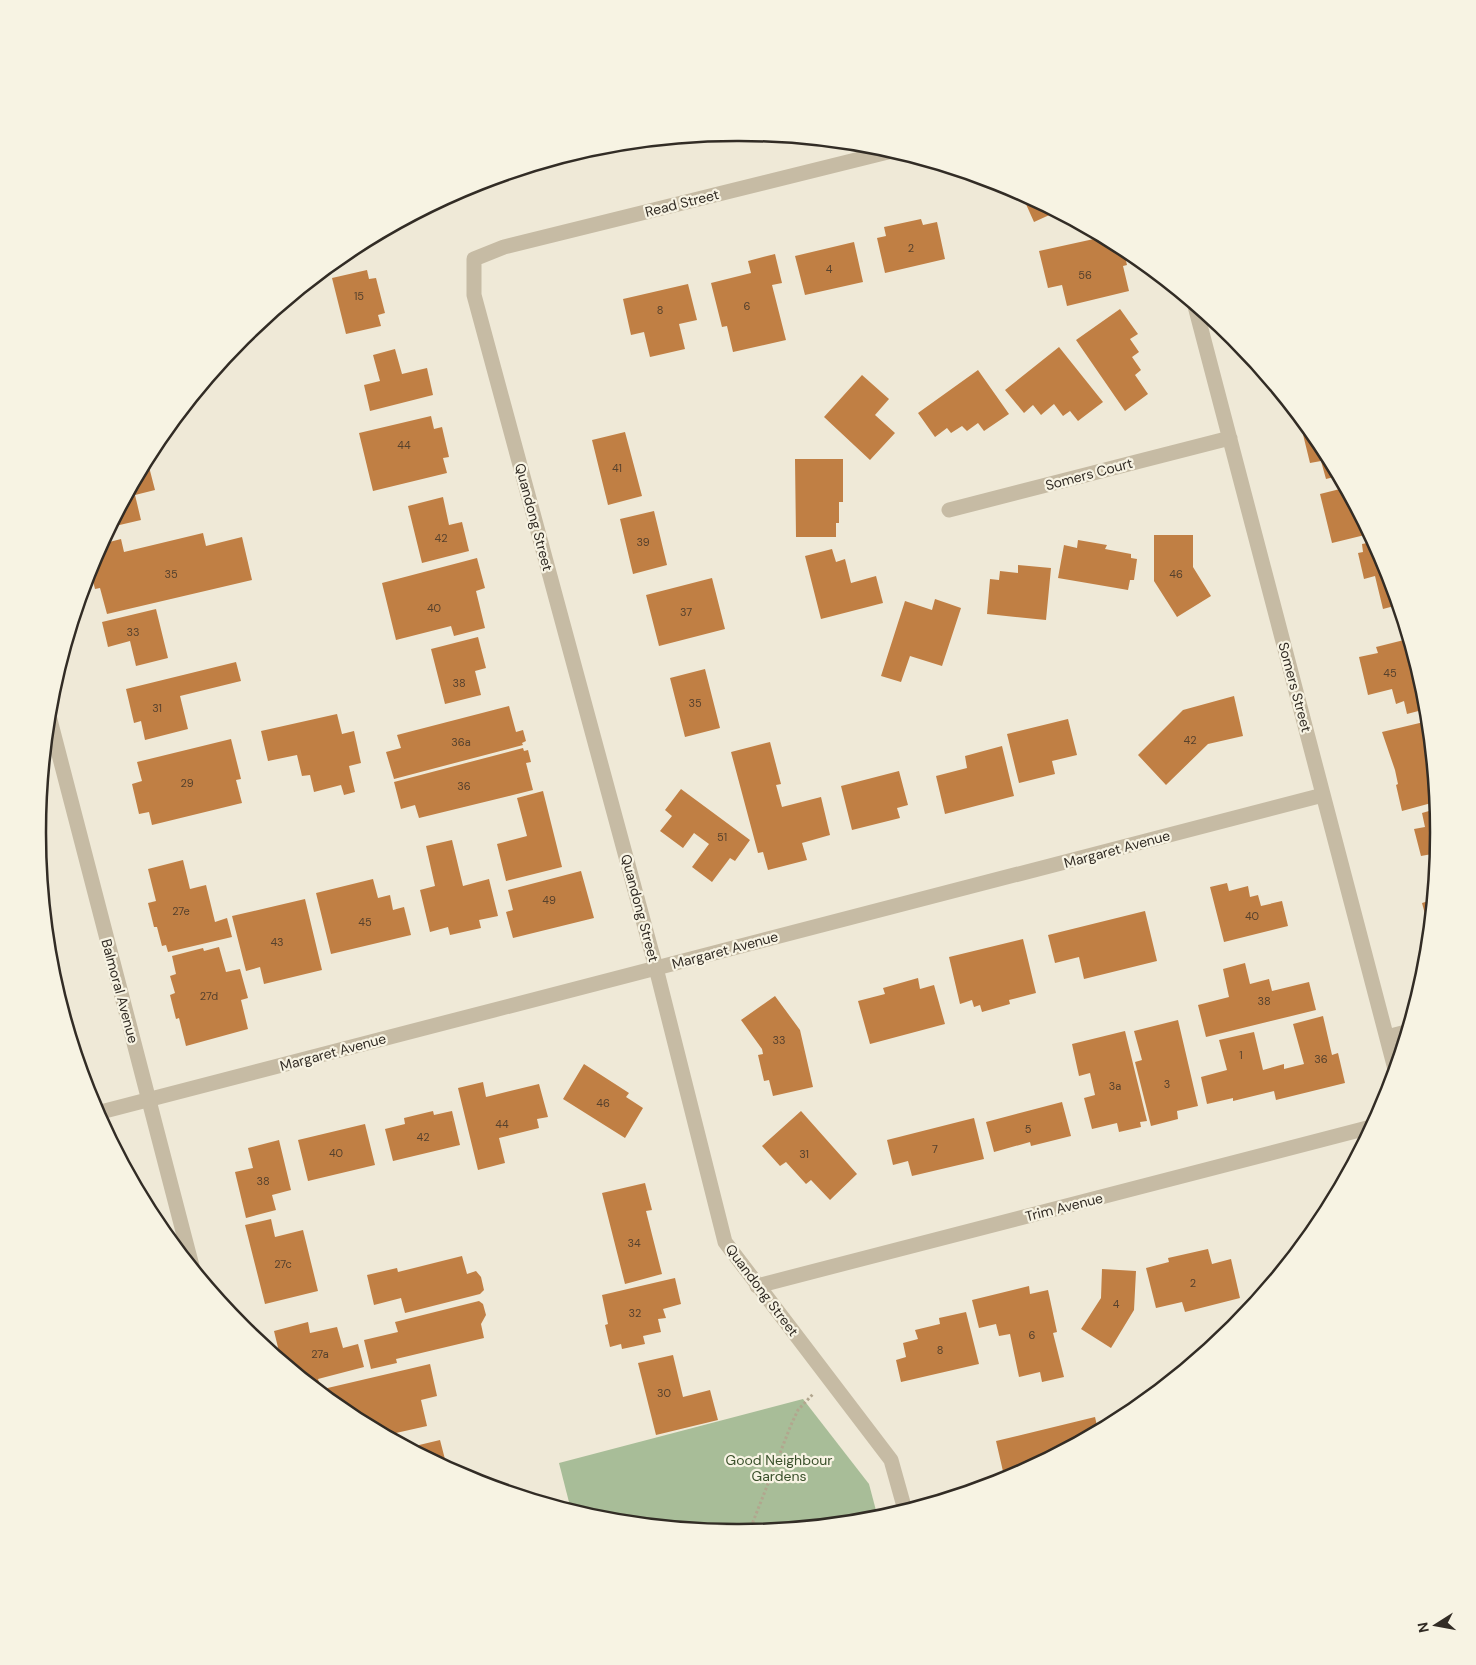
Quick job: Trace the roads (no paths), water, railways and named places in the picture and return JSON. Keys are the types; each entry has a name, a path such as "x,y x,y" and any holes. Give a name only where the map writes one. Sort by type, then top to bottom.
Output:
{"street":[{"name":"Read Street","path":"474,259 504,247 877,155"},
{"name":"Quandong Street","path":"474,259 474,295 656,968 725,1242 756,1286 829,1377 891,1460 903,1504"},
{"name":"Somers Street","path":"1197,315 1392,1057"},
{"name":"Somers Court","path":"949,510 1230,438"},
{"name":"Balmoral Avenue","path":"51,752 149,1100 189,1254"},
{"name":"Margaret Avenue","path":"105,1111 1323,795"},
{"path":"1387,1037 1399,1034"},
{"name":"Trim Avenue","path":"756,1286 1362,1129"}],"park label":[{"name":"Good Neighbour Gardens","path":"779,1468"}]}
